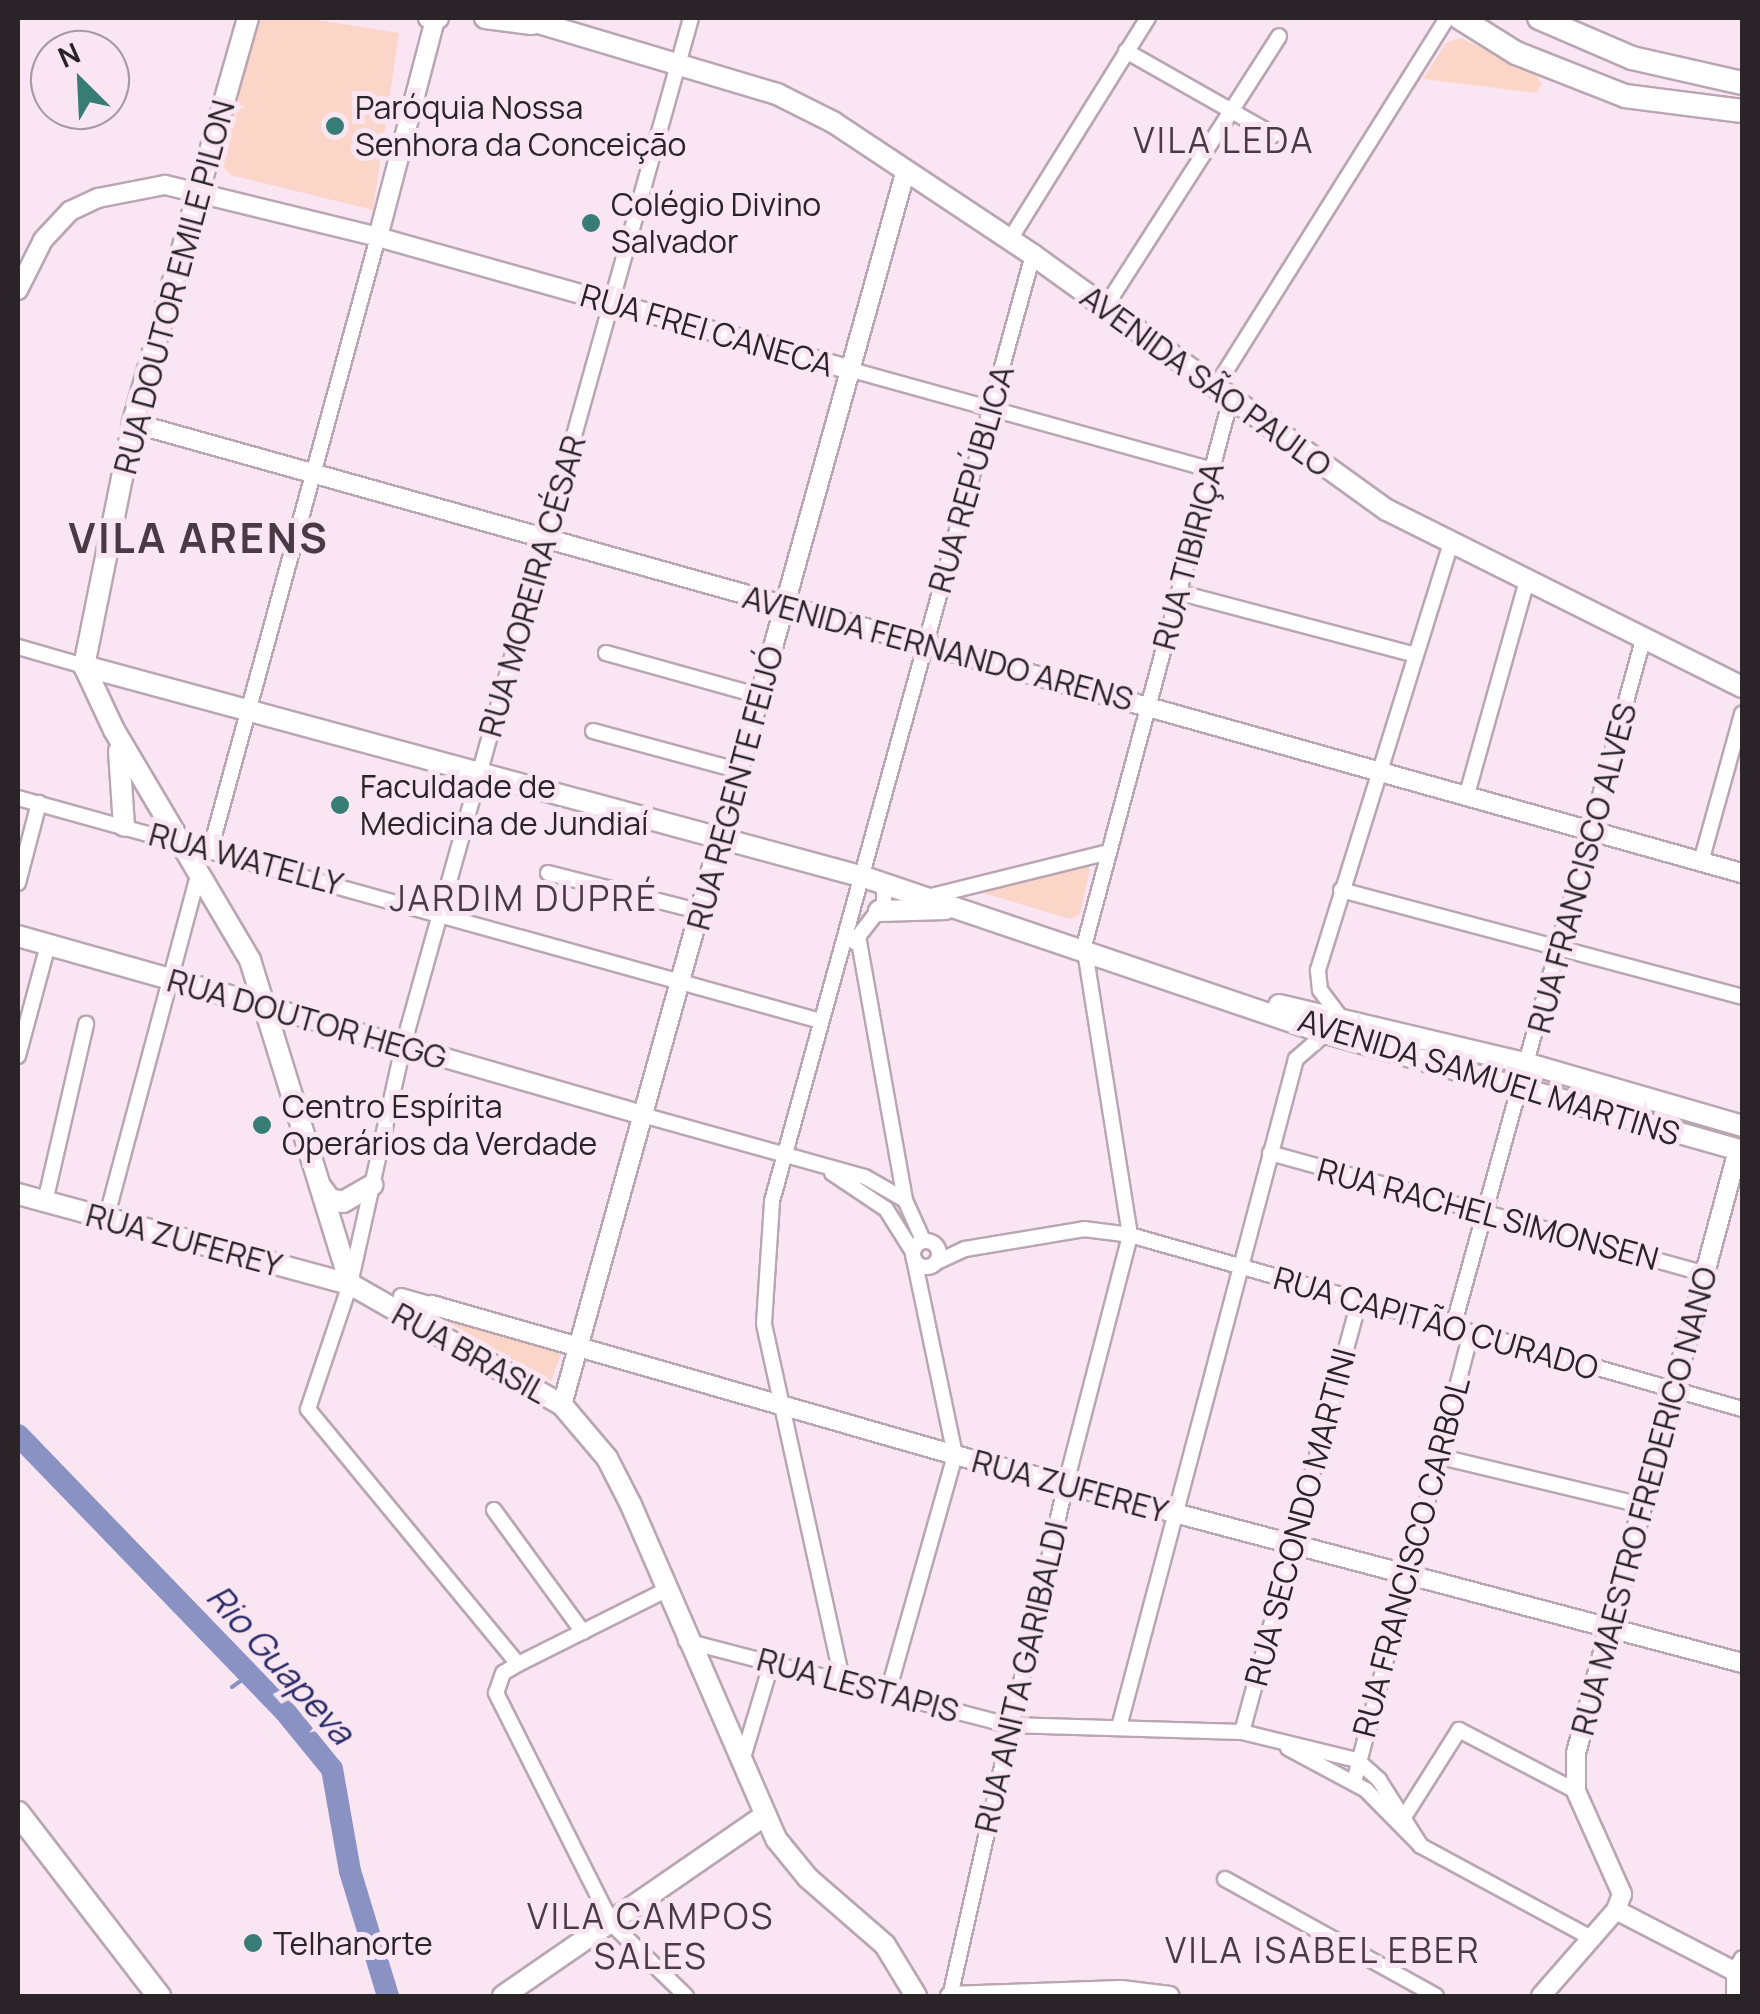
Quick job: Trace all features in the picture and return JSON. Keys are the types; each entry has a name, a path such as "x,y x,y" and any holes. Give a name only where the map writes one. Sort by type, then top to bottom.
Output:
{"main road":[{"name":"RUA DOUTOR EMILE PILON","path":"84,666 133,422 203,191 248,18"},
{"name":"AVENIDA SÃO PAULO","path":"485,18 528,21 777,94 906,170 1033,256 1386,510 1450,546 1742,688"},
{"path":"1460,18 1516,53 1625,96 1742,111"},
{"path":"1516,53 1541,46 1546,21 1680,73 1742,82"},
{"path":"84,666 114,730 250,960 350,1284"},
{"name":"AVENIDA SAMUEL MARTINS","path":"84,666 247,707 864,878 927,897 946,909 1084,946 1238,999 1332,1023 1530,1064 1742,1126"},
{"path":"114,730 125,776 124,826"},
{"path":"877,912 946,909"},
{"name":"RUA DOUTOR HEGG","path":"18,936 265,1006"},
{"name":"AVENIDA SAMUEL MARTINS","path":"1332,1023 1523,1088 1740,1150"},
{"path":"320,1186 330,1200 343,1202 372,1184"},
{"name":"RUA ZUFEREY","path":"18,1194 350,1284"},
{"name":"RUA BRASIL","path":"350,1284 562,1405 606,1458 764,1816 789,1859 885,1945 916,1996"},
{"path":"503,1996 764,1816"},
{"path":"21,1826 159,1996"}],"street":[{"path":"211,847 434,18"},
{"name":"RUA MOREIRA CÉSAR","path":"518,1664 308,1409 350,1284 403,1046 692,18"},
{"path":"1010,241 1148,18"},
{"name":"RUA TIBIRIÇA","path":"1084,946 1106,853 1181,592 1211,470 1223,393 1447,18"},
{"path":"1104,309 1279,36"},
{"path":"1126,51 1274,134"},
{"name":"RUA REGENTE FEIJÓ","path":"562,1405 646,1116 906,170"},
{"name":"RUA FREI CANECA","path":"18,290 44,240 70,211 131,189 203,191 378,237 989,412 1211,470"},
{"name":"RUA REPÚBLICA","path":"840,963 1033,256"},
{"name":"AVENIDA FERNANDO ARENS","path":"133,422 1467,794 1590,834 1742,873"},
{"path":"1119,1728 1296,1059 1332,1023 1320,990 1318,970 1412,654 1450,546"},
{"path":"1467,794 1526,584"},
{"path":"1181,592 1412,654"},
{"name":"RUA FRANCISCO ALVES","path":"1453,1327 1530,1064 1643,640"},
{"path":"18,648 84,666"},
{"path":"606,653 760,696"},
{"path":"1701,862 1742,714"},
{"path":"592,731 740,770"},
{"name":"RUA WATELLY","path":"18,798 211,847 821,1020"},
{"path":"18,883 38,803"},
{"path":"927,897 1106,853"},
{"path":"548,873 702,912"},
{"path":"106,1219 198,876"},
{"path":"842,1679 778,1407 764,1323 764,1264 785,1159 821,1020 840,963 877,912 884,886"},
{"path":"1340,890 1742,997"},
{"path":"855,900 877,912"},
{"path":"858,936 905,1200 921,1248 926,1297 956,1455 888,1692"},
{"path":"18,1056 48,945"},
{"name":"RUA ANITA GARIBALDI","path":"950,1994 1066,1484 1130,1235 1084,946"},
{"name":"RUA DOUTOR HEGG","path":"265,1006 785,1159 865,1177 905,1200"},
{"path":"44,1202 86,1024"},
{"name":"RUA MAESTRO FREDERICO NANO","path":"1576,1790 1576,1753 1608,1627 1740,1150"},
{"name":"RUA RACHEL SIMONSEN","path":"1270,1153 1706,1274"},
{"name":"RUA DOUTOR HEGG","path":"826,1170 886,1209 921,1248"},
{"name":"RUA CAPITÃO CURADO","path":"964,1249 1084,1228 1130,1235 1742,1410"},
{"path":"921,1248 964,1249"},
{"path":"921,1248 935,1264"},
{"path":"921,1248 935,1264"},
{"path":"926,1297 935,1264 964,1249"},
{"name":"RUA ZUFEREY","path":"402,1296 778,1407 1742,1663"},
{"name":"RUA SECONDO MARTINI","path":"1242,1732 1358,1302"},
{"path":"422,1325 432,1305"},
{"name":"RUA FRANCISCO CARBOL","path":"1354,1782 1471,1332"},
{"path":"1437,1456 1641,1505"},
{"path":"494,1510 583,1632"},
{"path":"664,1590 503,1673 496,1693 612,1924 686,1996"},
{"name":"RUA LESTAPIS","path":"685,1641 1009,1725 1242,1732 1357,1760"},
{"path":"741,1766 772,1661"},
{"path":"1404,1817 1459,1730 1576,1790 1615,1868 1622,1894 1616,1910 1541,1996"},
{"name":"RUA LESTAPIS","path":"1269,1738 1354,1782 1421,1846 1589,1937"},
{"path":"1357,1760 1404,1817 1421,1846"},
{"path":"1225,1880 1436,1996"},
{"path":"1616,1910 1740,1968 1734,1996"},
{"path":"950,1994 1121,1990 1170,1996"}],"shaded area":[{"path":"257,18 305,18 399,33 373,210 231,175 222,165"},
{"path":"1460,38 1533,70 1542,84 1536,93 1423,79 1446,43"},
{"path":"1085,865 1090,869 1080,914 1070,919 977,891 977,886"},
{"path":"442,1309 562,1351 551,1381 437,1316"}],"waterway":[{"name":"Rio Guapeva","path":"18,1435 283,1709 332,1769 350,1871 388,1996"},
{"path":"232,1687 249,1675"}],"place":[{"name":"Paróquia Nossa Senhora da Conceição","path":"335,126"},
{"name":"Colégio Divino Salvador","path":"591,223"},
{"name":"Faculdade de Medicina de Jundiaí","path":"340,805"},
{"name":"Centro Espírita Operários da Verdade","path":"262,1125"},
{"name":"Telhanorte","path":"253,1943"}],"district":[{"name":"VILA LEDA","path":"1224,140"},
{"name":"VILA ARENS","path":"199,537"},
{"name":"JARDIM DUPRÉ","path":"524,898"},
{"name":"VILA CAMPOS SALES","path":"651,1936"},
{"name":"VILA ISABEL EBER","path":"1323,1950"}]}
